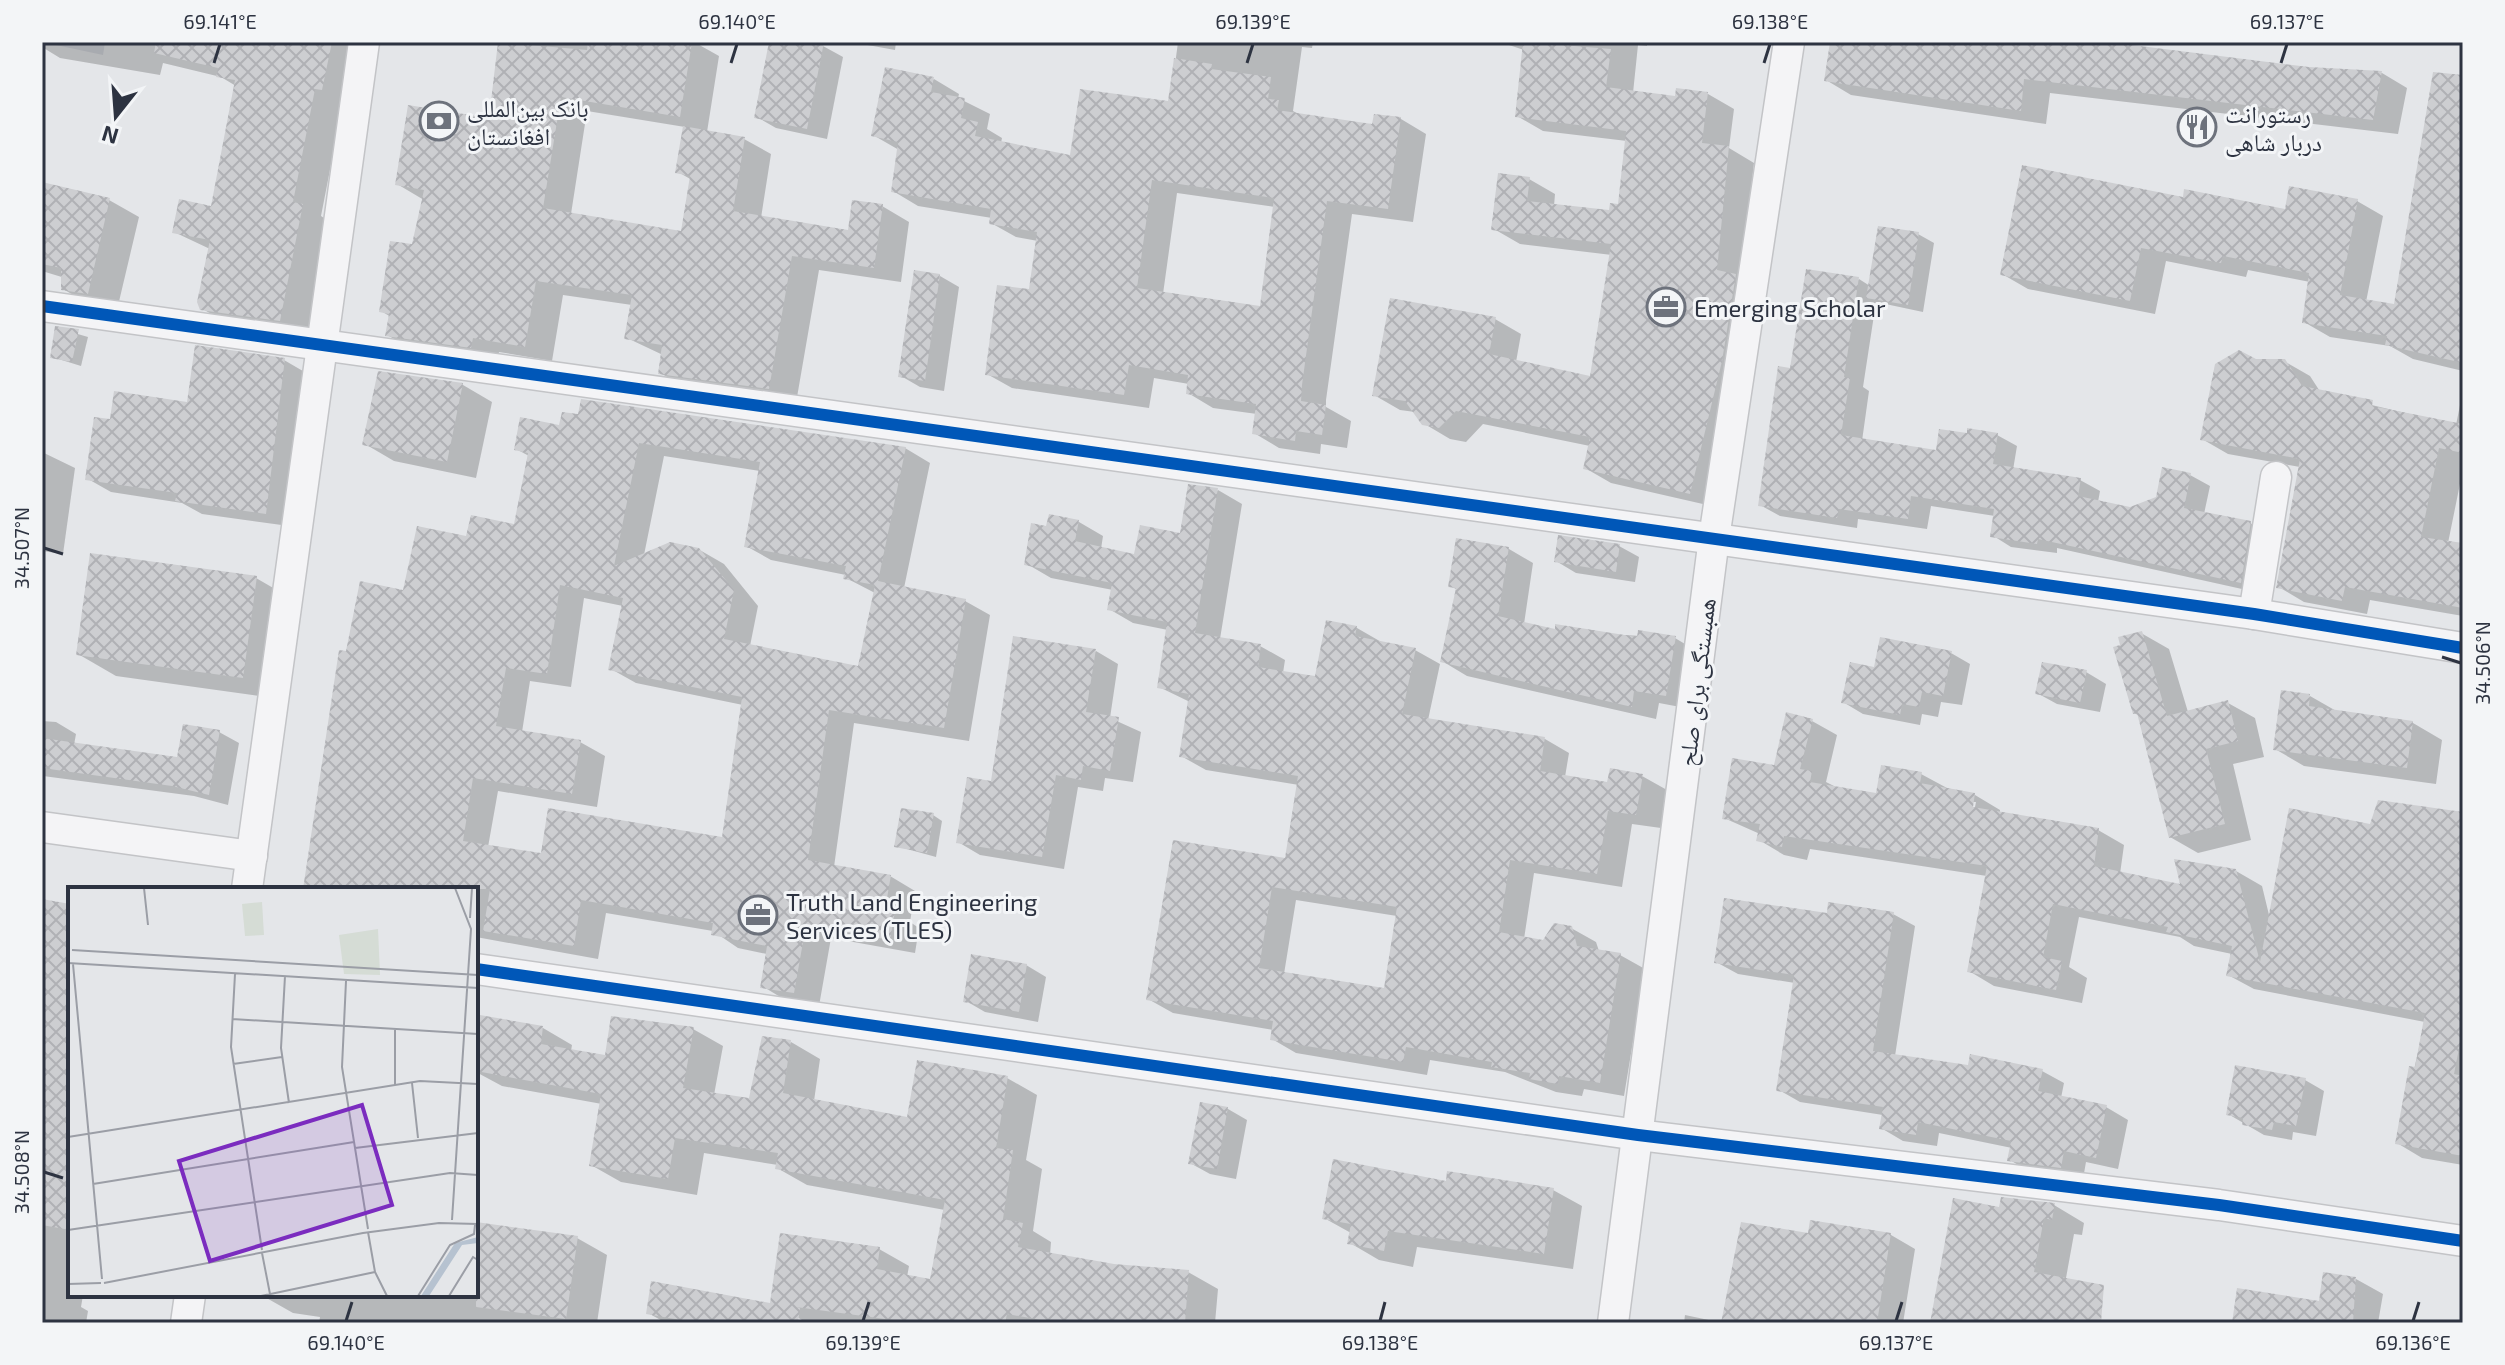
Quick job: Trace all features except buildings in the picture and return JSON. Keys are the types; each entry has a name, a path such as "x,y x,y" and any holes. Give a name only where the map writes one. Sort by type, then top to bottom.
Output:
{"street":[{"path":"247,887 364,42"},
{"name":"همبستگی برای صلح","path":"1613,1323 1714,538 1789,42"},
{"path":"42,306 2254,614 2463,648"},
{"path":"2254,614 2276,477"},
{"path":"42,827 252,856"},
{"path":"478,969 1638,1135 2219,1205 2463,1241"},
{"path":"186,1323 190,1297"}],"shaded area":[{"path":"42,42 105,42 103,55"}],"cycle path":[{"path":"42,306 2254,614 2463,648"},
{"path":"478,969 1638,1135 2219,1205 2463,1241"}],"place":[{"name":"بانک بین‌المللی افغانستان","path":"439,121"},
{"name":"رستورانت دربار شاهی","path":"2197,127"},
{"name":"Emerging Scholar","path":"1666,307"},
{"name":"Truth Land Engineering Services (TLES)","path":"758,915"}]}
